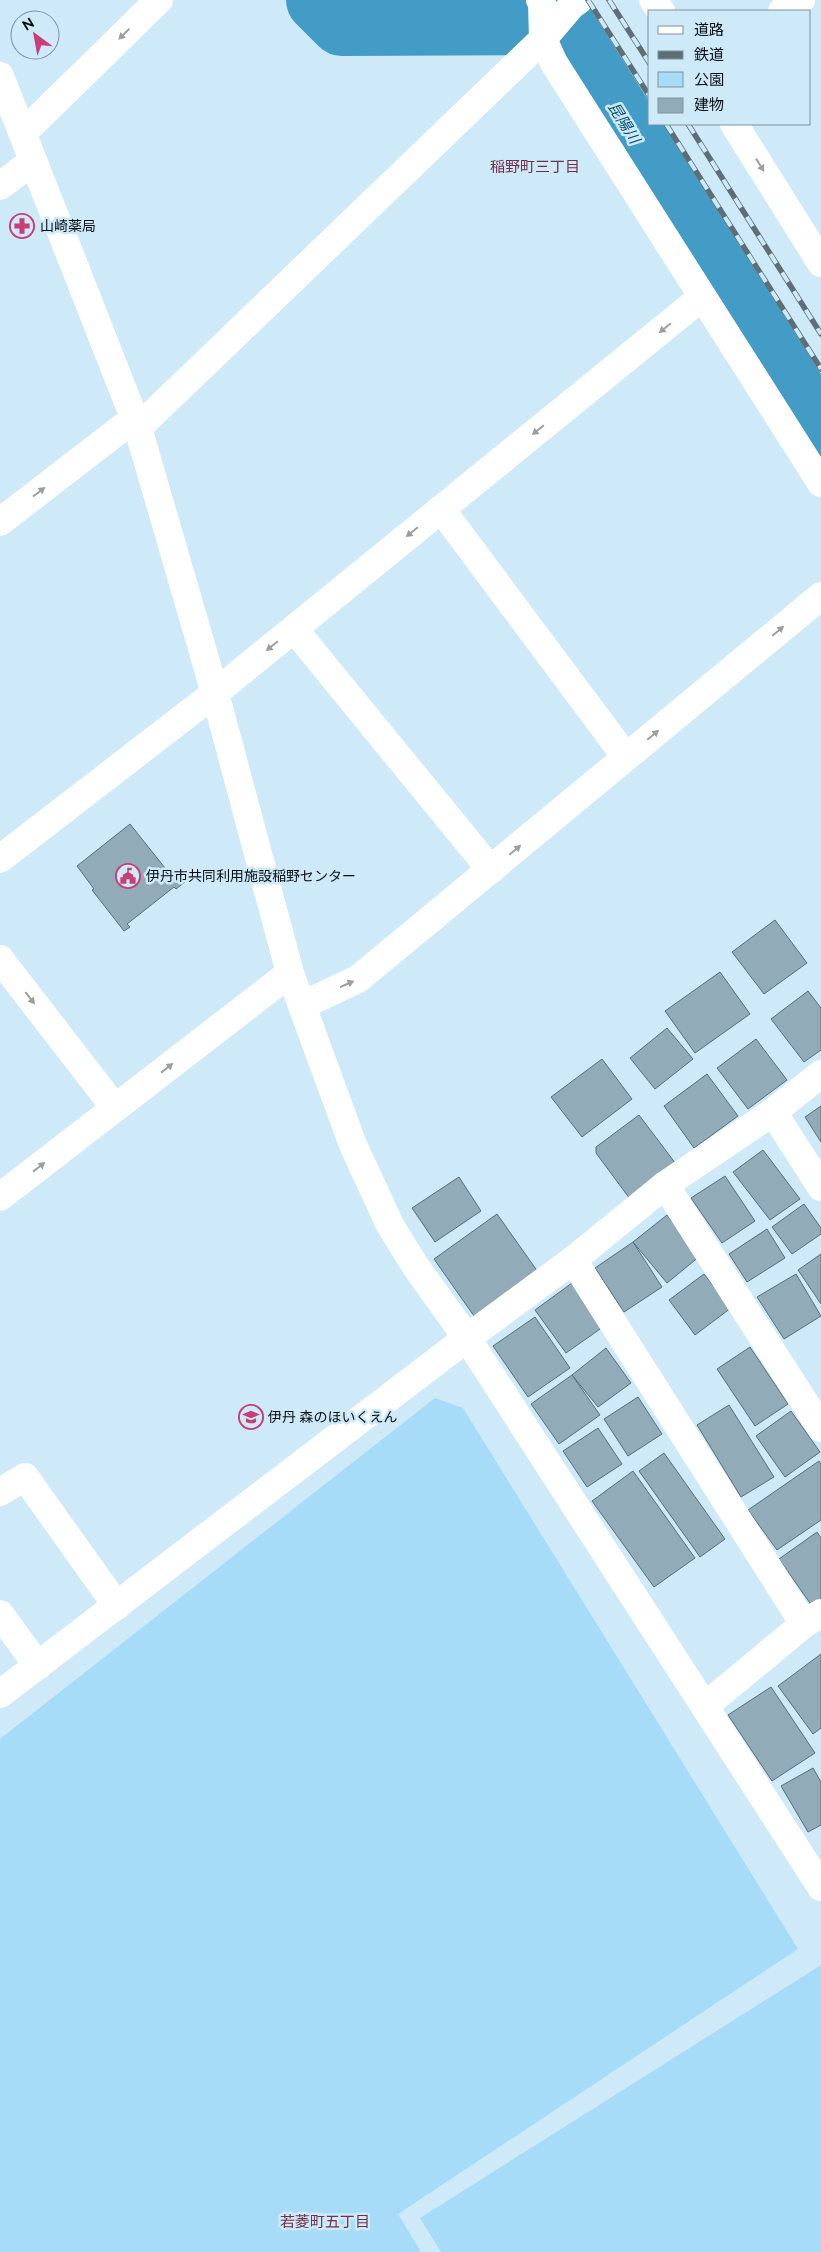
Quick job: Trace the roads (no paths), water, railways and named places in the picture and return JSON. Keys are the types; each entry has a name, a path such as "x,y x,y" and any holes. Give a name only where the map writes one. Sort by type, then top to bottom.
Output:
{"street":[{"path":"23,133 159,0"},
{"path":"784,10 802,0"},
{"path":"541,2 543,39 554,63 821,482"},
{"path":"0,522 123,428 138,428 543,39 576,2"},
{"path":"0,76 138,428 215,692 290,973 303,1004 353,1146 369,1184 390,1225 416,1267 467,1338 704,1706 813,1856 821,1887"},
{"path":"735,125 812,227 821,263"},
{"path":"0,186 33,161"},
{"path":"0,859 294,629 702,297"},
{"path":"441,509 626,757"},
{"path":"303,1004 358,979 821,596"},
{"path":"294,629 491,870"},
{"path":"0,959 115,1108"},
{"path":"0,1197 290,973"},
{"path":"0,1694 467,1338 573,1260 665,1185 773,1112 821,1074"},
{"path":"773,1112 821,1187"},
{"path":"665,1185 821,1428"},
{"path":"573,1260 812,1619 704,1706"},
{"path":"0,1492 25,1478 117,1606"},
{"path":"0,1614 38,1666"}],"waterway":[{"name":"昆陽川","path":"319,0 342,23 560,22 821,436"}],"railway":[{"path":"588,0 648,94"},
{"path":"609,0 648,61"},
{"path":"667,125 821,369"},
{"path":"689,125 821,334"}],"place":[{"name":"山崎薬局","path":"22,226"},
{"name":"伊丹市共同利用施設稲野センター","path":"128,876"},
{"name":"伊丹 森のほいくえん","path":"251,1417"}],"district":[{"name":"稲野町三丁目","path":"535,167"},
{"name":"若菱町五丁目","path":"325,2222"}]}
